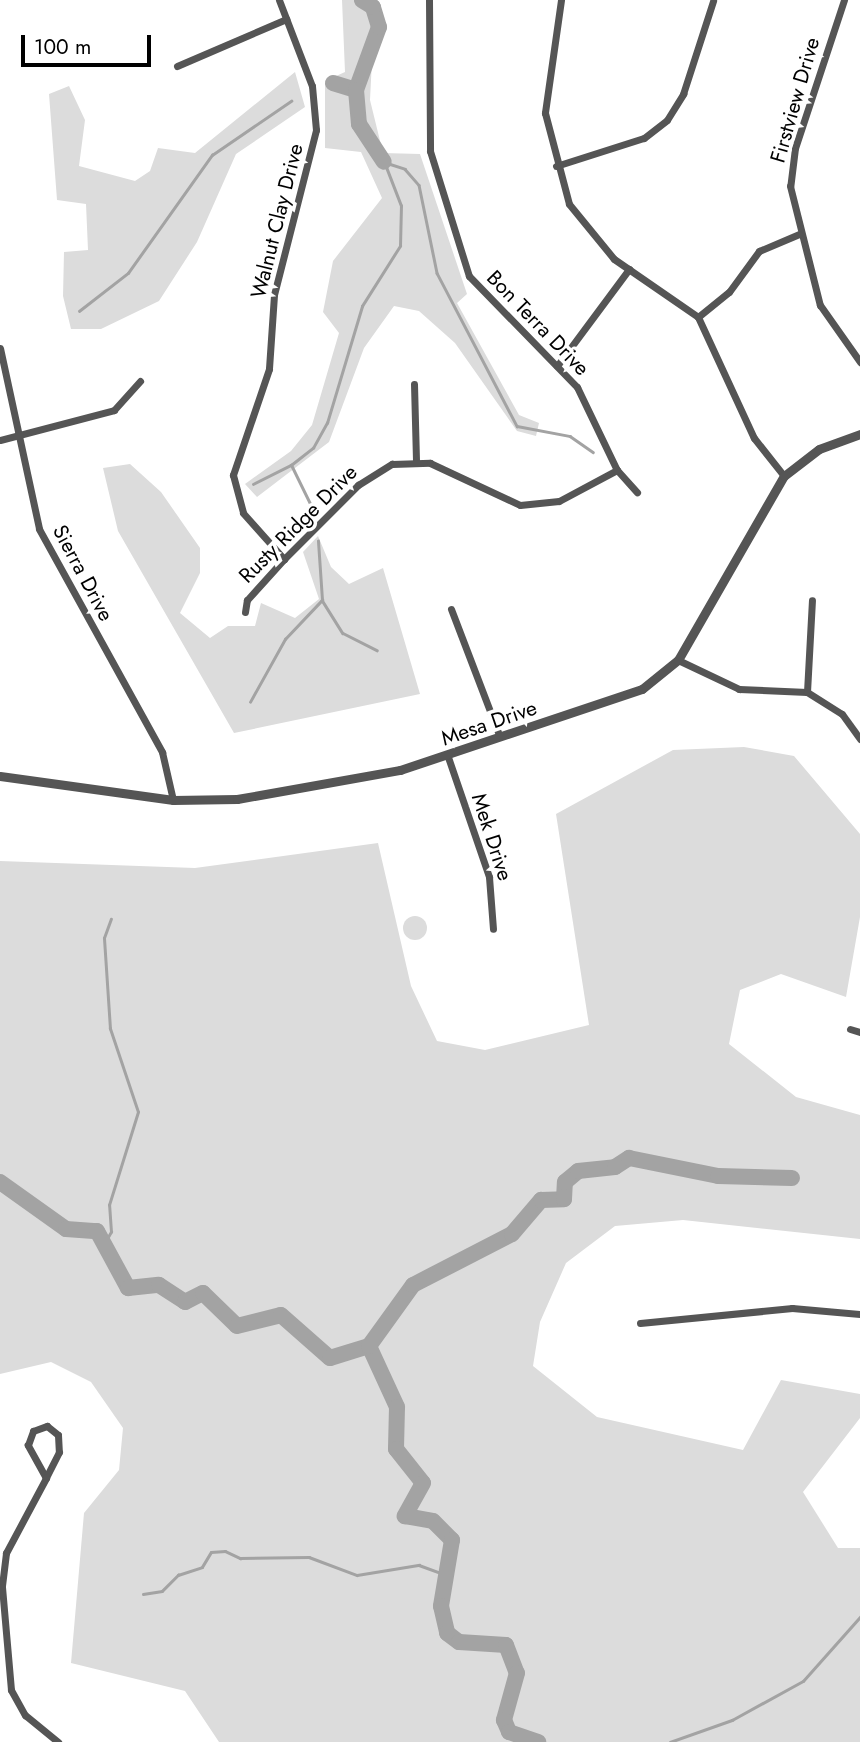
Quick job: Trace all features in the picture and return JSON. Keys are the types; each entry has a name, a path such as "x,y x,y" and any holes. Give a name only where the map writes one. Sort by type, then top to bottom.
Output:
{"street":[{"name":"Walnut Clay Drive","path":"279,0 312,86 316,130 274,295 269,369 233,474 243,513 284,559"},
{"name":"Bon Terra Drive","path":"429,0 430,150 461,255 483,295 577,387 617,470 637,492"},
{"path":"561,0 545,113 556,166 586,230 629,269 698,317 754,438 784,475"},
{"name":"Firstview Drive","path":"844,0 792,161 799,234 820,304 860,362"},
{"path":"556,166 644,138 667,120 683,94 713,1"},
{"path":"177,66 286,19"},
{"path":"698,317 729,292 759,251 799,234"},
{"path":"557,366 629,269"},
{"name":"Sierra Drive","path":"0,348 47,550 162,752 173,800"},
{"path":"0,440 114,410 140,381"},
{"path":"414,384 416,461 520,505 559,501 617,470"},
{"name":"Mesa Drive","path":"0,776 173,800 237,799 448,757 642,689 678,660 784,475 818,449 860,434"},
{"name":"Rusty Ridge Drive","path":"245,612 247,600 284,559 378,469 416,461"},
{"path":"807,692 813,600"},
{"path":"451,609 500,737"},
{"path":"678,660 739,689 807,692 842,714 860,739"},
{"name":"Mek Drive","path":"448,757 489,877 493,929"},
{"path":"850,1029 860,1032"},
{"path":"640,1324 792,1308 860,1314"},
{"path":"46,1478 28,1445 33,1431 47,1426 60,1444 46,1478 6,1553 2,1587 10,1690 25,1715 58,1742"}],"shaded area":[{"path":"342,0 375,0 370,100 383,153 420,154 467,294 457,303 519,415 539,423 536,436 517,431 455,343 419,311 394,306 364,348 329,442 257,497 245,484 291,451 312,425 339,333 323,312 333,261 382,198 361,152 325,148 325,81 345,72"},
{"path":"295,72 305,107 236,154 197,242 159,301 101,329 71,329 63,296 64,252 88,250 86,204 57,200 49,94 69,86 85,120 79,166 135,181 150,171 158,148 195,153"},
{"path":"130,464 161,492 200,548 200,573 180,613 210,638 228,626 255,626 261,603 295,618 319,599 303,552 318,536 331,567 349,584 383,568 420,694 234,733 118,531 103,468"},
{"path":"744,747 794,756 860,834 860,917 846,997 781,974 740,990 729,1044 796,1097 860,1115 860,1239 683,1220 615,1226 566,1263 540,1322 533,1366 597,1417 743,1450 781,1380 860,1394 860,1418 803,1492 838,1548 860,1548 860,1742 219,1742 185,1691 71,1663 84,1513 119,1470 123,1428 91,1382 51,1362 0,1374 0,861 195,868 378,843 411,986 437,1041 485,1050 589,1025 556,814 673,750"},
{"path":"410,916 420,916 427,923 427,933 420,940 410,940 403,933 403,923"}],"waterway":[{"path":"333,83 356,90 379,27 373,7 362,0"},
{"path":"356,90 359,124 384,162"},
{"path":"79,311 128,273 212,155 291,101"},
{"path":"384,162 405,169 419,185 437,273 517,426 570,436 593,452"},
{"path":"314,512 291,465 313,448 327,423 362,306 400,246 401,206 384,162"},
{"path":"253,484 291,465"},
{"path":"250,702 285,639 322,600 318,541"},
{"path":"322,600 343,633 377,650"},
{"path":"104,1244 111,1232 109,1205 138,1112 110,1029 104,938 111,919"},
{"path":"369,1346 413,1285 512,1234 541,1200 564,1199 565,1182 578,1171 615,1167 629,1158 718,1176 792,1178"},
{"path":"0,1182 66,1229 97,1231 128,1288 159,1285 185,1302 203,1293 237,1326 281,1315 330,1358 369,1346 397,1407 396,1449 423,1483 405,1516 433,1521 452,1540 441,1606 447,1633 459,1642 506,1645 517,1673 504,1720 509,1732 538,1742"},
{"path":"143,1594 162,1591 178,1575 202,1567 211,1552 225,1551 240,1558 309,1557 357,1575 419,1565 446,1575"},
{"path":"670,1742 732,1720 803,1681 860,1617"}]}
